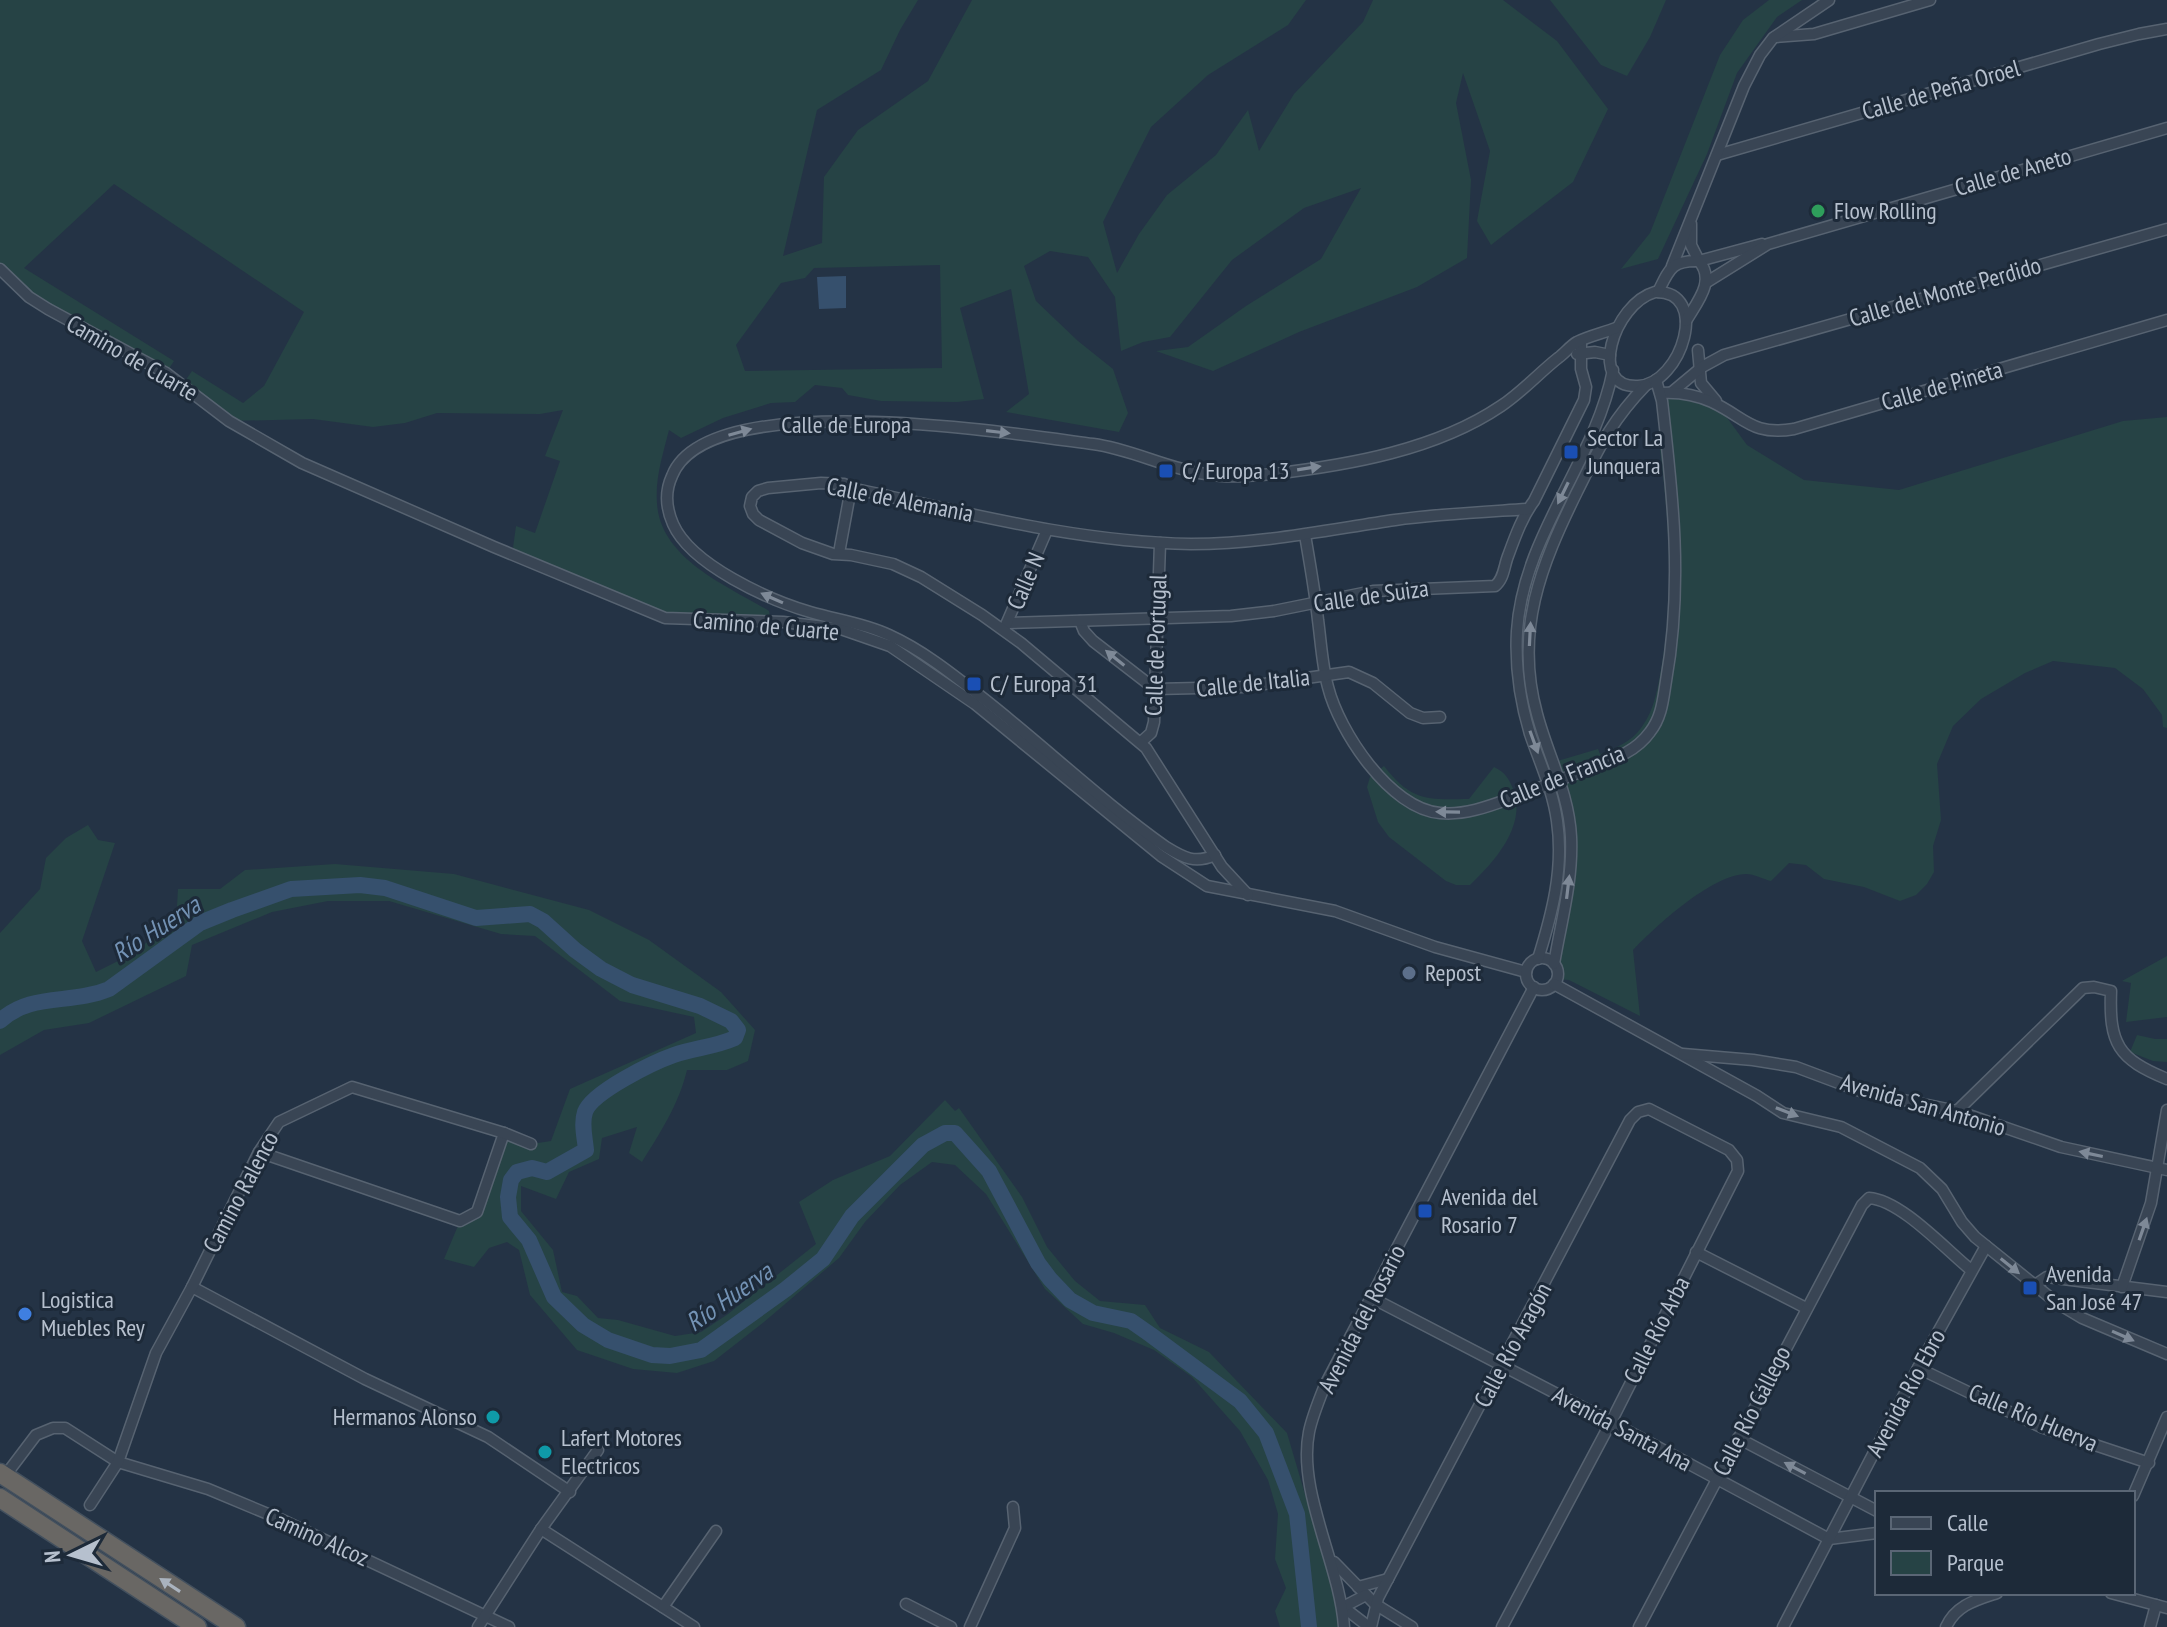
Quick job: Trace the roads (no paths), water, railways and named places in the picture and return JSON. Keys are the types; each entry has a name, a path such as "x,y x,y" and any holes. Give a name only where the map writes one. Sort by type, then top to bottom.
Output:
{"highway":[{"path":"2,1474 236,1627"},
{"path":"0,1498 197,1627"}],"street":[{"path":"1538,959 1554,900 1559,840 1553,801 1525,716 1516,661 1519,606 1534,554 1602,414 1613,370 1610,355 1616,328 1635,303 1658,292 1672,266 1749,75 1773,38 1829,0"},
{"path":"1773,38 1814,34 1930,0"},
{"path":"1794,21 1814,34"},
{"name":"Calle de Peña Oroel","path":"1717,155 2099,44 2167,29"},
{"name":"Calle de Aneto","path":"1672,266 1718,257 1748,246 1768,244 2167,128"},
{"path":"1686,321 1707,282 1706,273 1691,245 1692,219"},
{"name":"Calle del Monte Perdido","path":"1666,392 1724,355 2167,229"},
{"name":"Calle de Aneto","path":"1707,282 1768,244"},
{"name":"Camino de Cuarte","path":"0,269 29,297 166,373 229,421 302,463 512,555 665,618 783,622 841,629 890,646 975,704 1161,856 1207,886 1335,911 1435,947 1526,972"},
{"path":"1554,964 1567,901 1571,836 1567,802 1537,714 1530,674 1529,631 1534,594 1555,537 1607,430 1675,360 1685,335 1684,308 1677,299 1658,292"},
{"name":"Calle de Pineta","path":"1666,392 1707,399 1757,428 1773,433 2167,320"},
{"name":"Calle de Europa","path":"1215,855 1193,860 1166,847 1021,727 955,676 908,645 875,628 779,601 744,584 701,556 682,539 669,513 667,492 673,473 682,459 725,436 769,425 824,421 961,427 1091,444 1186,470 1223,476 1271,474 1334,464 1431,440 1497,409 1581,341 1616,328"},
{"path":"1685,335 1698,350"},
{"name":"Calle de Suiza","path":"1006,626 1231,616 1397,589 1497,585 1528,509 1584,400 1586,383 1581,369 1581,341"},
{"name":"Calle del Monte Perdido","path":"1698,350 1724,355"},
{"name":"Calle de Pineta","path":"1698,350 1703,388 1720,406"},
{"name":"Calle de Europa","path":"1560,357 1581,353 1610,355"},
{"path":"1560,357 1581,369"},
{"path":"1613,370 1626,384 1633,386 1651,382"},
{"name":"Calle de Francia","path":"1305,535 1325,675 1332,700 1345,727 1386,783 1408,802 1427,811 1460,813 1523,794 1621,756 1640,744 1652,731 1660,714 1670,661 1677,551 1666,392 1651,382"},
{"name":"Calle de Alemania","path":"1248,895 1222,867 1141,742 1006,626 893,564 833,554 772,529 753,514 750,506 752,497 768,488 844,484 1047,530 1095,538 1160,543 1235,543 1441,515 1528,509"},
{"path":"839,553 851,488"},
{"name":"Calle N","path":"1006,626 1047,530"},
{"name":"Calle de Portugal","path":"1141,742 1153,727 1160,543"},
{"path":"1080,621 1093,641 1155,689"},
{"name":"Calle de Italia","path":"1155,689 1188,691 1243,687 1341,672 1357,674 1373,683 1410,713 1423,718 1440,717"},
{"path":"1222,867 1224,890"},
{"path":"1224,890 1231,876"},
{"path":"1538,959 1547,959 1554,964 1558,974 1554,984 1547,989 1534,987 1528,981 1526,972 1530,964 1538,959"},
{"path":"1554,984 1783,1113 1841,1127 1920,1168 1942,1189 1968,1230 2035,1285 2082,1318 2167,1354"},
{"name":"Avenida del Rosario","path":"1344,1627 1343,1607 1308,1475 1309,1434 1325,1385 1534,987"},
{"path":"1957,1111 2083,988 2111,991 2110,1014 2116,1042 2128,1060 2167,1079"},
{"name":"Avenida San Antonio","path":"1677,1054 1796,1067 1885,1098 1918,1101 1957,1111 2061,1147 2162,1169"},
{"path":"1719,1075 1725,1057"},
{"name":"Camino Ralenco","path":"90,1505 118,1462 156,1353 259,1152 279,1122 352,1087 531,1144"},
{"path":"2122,1287 2162,1169 2167,1110"},
{"name":"Calle Río Aragón","path":"1370,1627 1366,1595 1388,1579 1630,1120 1638,1112 1652,1111 1729,1150 1737,1160"},
{"path":"259,1152 460,1221 477,1212 504,1133"},
{"name":"Calle Río Arba","path":"1502,1627 1611,1422 1736,1175 1737,1160"},
{"name":"Calle Río Gállego","path":"1639,1627 1862,1205 1869,1198 1880,1199 1913,1221 1971,1270"},
{"name":"Avenida Río Ebro","path":"1783,1627 1918,1368 1986,1246"},
{"path":"1696,1252 1806,1308"},
{"path":"2035,1285 2047,1277 2167,1292"},
{"path":"192,1287 365,1379 488,1437 570,1492"},
{"name":"Avenida Santa Ana","path":"1372,1298 1829,1539"},
{"name":"Calle Río Huerva","path":"1918,1368 2041,1427 2149,1463"},
{"path":"2135,1492 2167,1417"},
{"name":"Camino Alcoz","path":"2,1474 36,1435 53,1428 65,1428 118,1462 208,1489 509,1627"},
{"path":"1738,1438 1875,1510"},
{"path":"478,1627 541,1529 598,1450"},
{"path":"970,1627 1015,1528 1013,1507"},
{"path":"541,1529 694,1627"},
{"path":"663,1607 716,1531"},
{"path":"1829,1539 1875,1533"},
{"path":"1332,1561 1366,1595 1412,1627"},
{"path":"1370,1627 1343,1607 1388,1579"},
{"path":"1946,1627 1953,1614 1963,1606 1992,1595"},
{"path":"2119,1595 2162,1606 2150,1627"},
{"path":"906,1604 951,1627"}],"water":[{"path":"846,276 846,308 819,309 817,277"}],"waterway":[{"name":"Río Huerva","path":"0,1021 12,1012 38,1002 80,997 109,989 200,923 291,889 360,885 385,888 476,918 530,914 543,921 601,969 632,985 700,1006 731,1021 738,1030 735,1038 665,1059 611,1087 585,1112 586,1150 547,1172 532,1168 517,1172 511,1180 508,1197 510,1217 529,1240 554,1297 583,1325 608,1340 652,1355 670,1356 701,1350 823,1259 852,1216 923,1145 945,1133 955,1133 989,1171 1038,1263 1070,1300 1093,1313 1131,1321 1240,1401 1266,1433 1297,1514 1309,1627"}],"place":[{"name":"Flow Rolling","path":"1818,211"},
{"name":"Sector La Junquera","path":"1571,452"},
{"name":"C/ Europa 13","path":"1166,471"},
{"name":"C/ Europa 31","path":"974,684"},
{"name":"Repost","path":"1409,973"},
{"name":"Avenida del Rosario 7","path":"1425,1211"},
{"name":"Avenida San José 47","path":"2030,1288"},
{"name":"Logistica Muebles Rey","path":"25,1314"},
{"name":"Hermanos Alonso","path":"493,1417"},
{"name":"Lafert Motores Electricos","path":"545,1452"}]}
